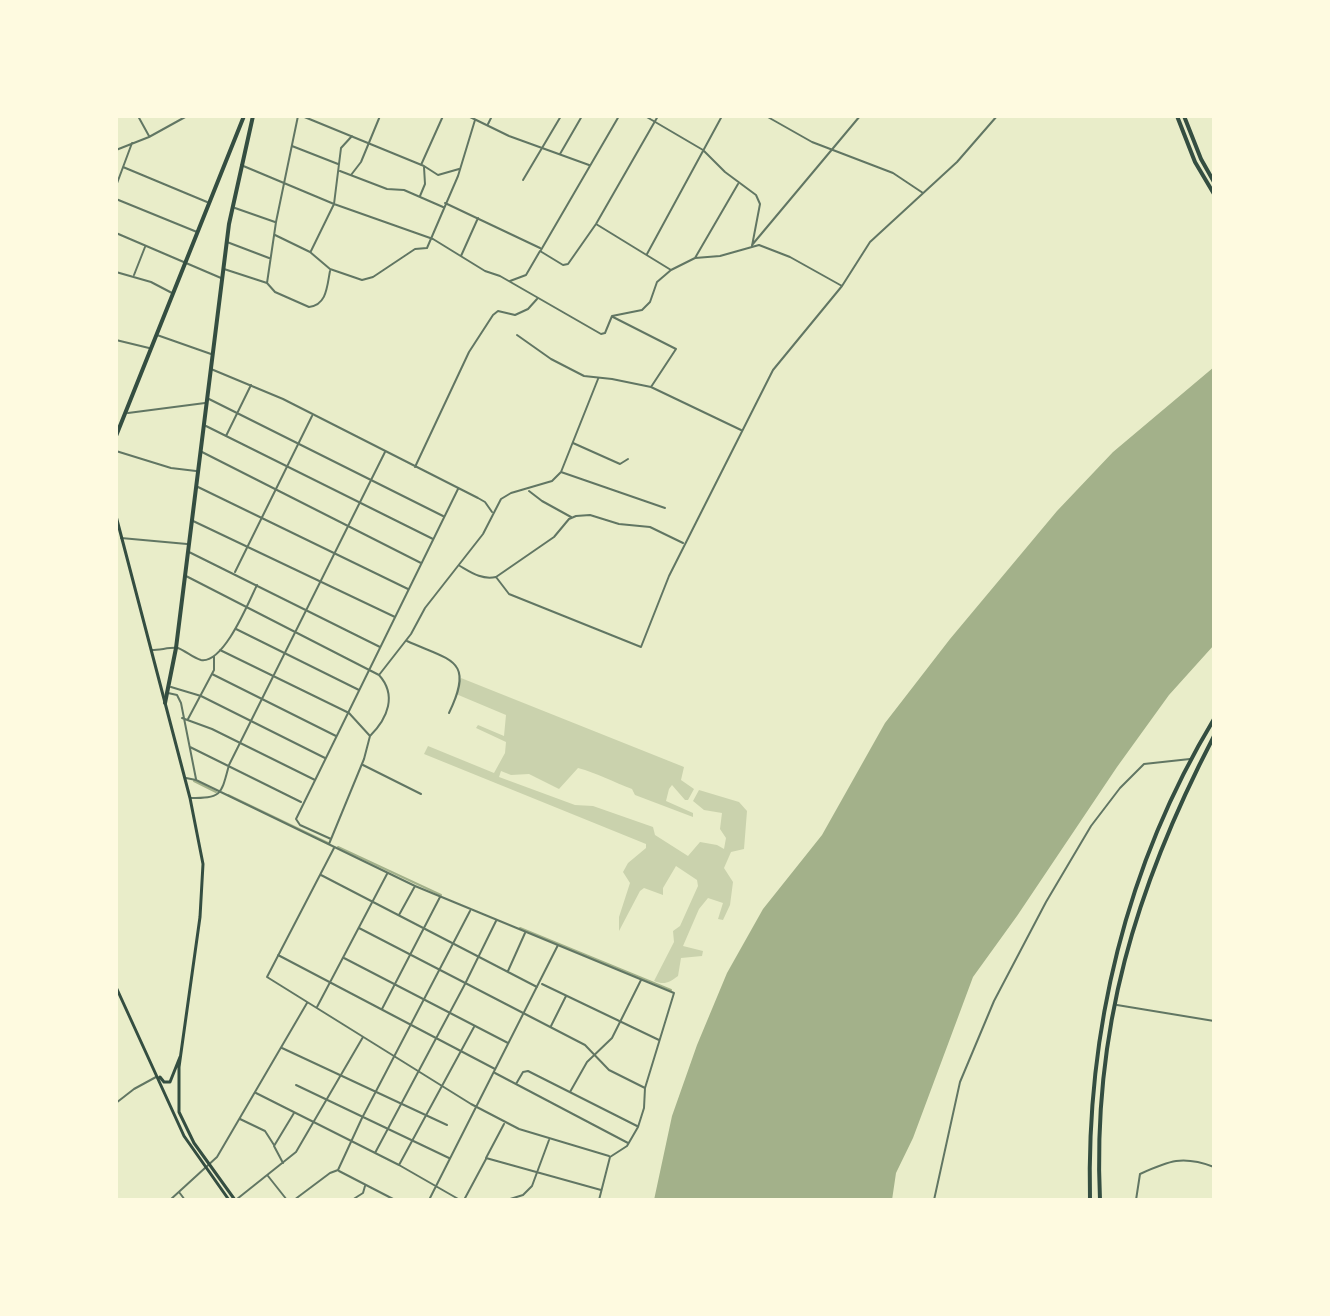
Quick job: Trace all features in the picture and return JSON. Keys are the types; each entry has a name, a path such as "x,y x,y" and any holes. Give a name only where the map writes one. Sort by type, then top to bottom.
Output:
{"main road":[{"path":"116,436 244,116"},
{"path":"165,703 176,648 232,206 253,116"},
{"path":"1177,116 1189,150 1214,194"},
{"path":"1184,116 1214,182"},
{"path":"116,519 190,798 203,872 180,1056 179,1112 207,1167 235,1200"},
{"path":"1090,1200 1089,1147 1094,1071 1112,965 1138,881 1170,802 1214,719"},
{"path":"1100,1200 1100,1111 1108,1036 1122,967 1147,883 1178,808 1214,736"},
{"path":"1177,789 1185,794"},
{"path":"1170,802 1178,808"},
{"path":"1116,952 1126,955"},
{"path":"1112,965 1122,967"},
{"path":"116,987 184,1136 229,1200"},
{"path":"156,1074 164,1082 170,1082 180,1056"}],"street":[{"path":"138,116 149,137"},
{"path":"172,116 176,122"},
{"path":"116,150 149,137 187,116"},
{"path":"267,283 276,222 300,116 422,165 438,175 459,169"},
{"path":"351,175 361,162 380,116"},
{"path":"420,197 425,184 422,165 443,116"},
{"path":"468,116 590,166"},
{"path":"488,125 492,116"},
{"path":"523,180 561,116"},
{"path":"560,155 582,116"},
{"path":"509,281 526,275 619,116"},
{"path":"645,116 703,150 738,183 752,191 760,201 752,246"},
{"path":"339,171 377,186 404,190 478,218 566,265 596,224 658,116"},
{"path":"646,255 722,116"},
{"path":"766,116 803,138 893,173 924,194"},
{"path":"752,246 860,116"},
{"path":"496,577 509,594 641,647 685,544 760,392 783,355 842,286 870,242 957,162 997,116"},
{"path":"275,235 310,252 330,269 368,280 415,249 427,248 433,239 475,120"},
{"path":"310,252 334,204 342,146 352,136"},
{"path":"116,186 132,143"},
{"path":"292,145 339,165"},
{"path":"240,165 334,204 433,239 601,334 605,333 612,316"},
{"path":"123,167 209,202"},
{"path":"695,258 738,183"},
{"path":"116,199 198,232"},
{"path":"232,206 276,222"},
{"path":"461,257 478,218"},
{"path":"596,224 671,270"},
{"path":"116,233 222,278"},
{"path":"227,242 270,258"},
{"path":"134,276 146,246"},
{"path":"612,316 642,310 650,302 657,282 671,270 695,258 720,256 752,246 764,246 790,257 842,286"},
{"path":"223,268 267,283 275,292 309,307 315,307 323,300 330,269"},
{"path":"116,272 134,276 173,294"},
{"path":"415,467 469,352 493,315 498,311 515,315 528,309 538,298"},
{"path":"612,316 676,349 651,387"},
{"path":"156,334 212,355"},
{"path":"517,335 584,376 651,387 742,430"},
{"path":"116,339 150,349"},
{"path":"211,369 251,384 485,502 492,513"},
{"path":"379,675 407,641 425,608 483,534 492,513 505,496 552,481 561,472 598,379"},
{"path":"226,436 251,384"},
{"path":"124,413 206,401 444,517"},
{"path":"234,573 313,415"},
{"path":"203,424 434,540"},
{"path":"571,442 620,464 628,459"},
{"path":"116,451 171,468 197,471"},
{"path":"200,451 422,564"},
{"path":"190,798 215,797 221,792 229,765 385,452"},
{"path":"561,472 665,508"},
{"path":"195,486 409,589"},
{"path":"331,839 297,823 302,803 316,781 458,489"},
{"path":"527,489 572,517 590,515 613,523 650,527 685,544"},
{"path":"459,565 487,579 496,577 554,537 572,517"},
{"path":"191,520 396,618"},
{"path":"121,538 188,545"},
{"path":"187,551 381,648"},
{"path":"185,575 371,668 388,685 390,695 384,721 370,736 329,845"},
{"path":"151,650 176,648 204,660 214,655 235,629 257,585"},
{"path":"235,629 360,691"},
{"path":"407,641 451,661 458,668 461,682 449,713"},
{"path":"220,650 349,713 370,736"},
{"path":"188,719 212,674 214,655"},
{"path":"212,674 337,737"},
{"path":"169,690 201,696 326,758"},
{"path":"169,690 180,699 196,780"},
{"path":"182,718 316,781"},
{"path":"190,747 302,803"},
{"path":"934,1200 960,1082 989,1012 1046,902 1091,826 1120,788 1144,764 1191,759"},
{"path":"362,764 421,794"},
{"path":"185,778 196,780 440,897 674,993 645,1088 644,1108 638,1127 629,1143 610,1157 599,1200"},
{"path":"334,847 267,977 476,1107 549,1140 610,1157"},
{"path":"317,1008 388,872"},
{"path":"321,875 538,988"},
{"path":"398,916 415,886"},
{"path":"381,1010 440,897"},
{"path":"294,1200 338,1170 470,910"},
{"path":"375,1153 496,921"},
{"path":"359,928 585,1045 609,1070 645,1088"},
{"path":"507,972 525,932"},
{"path":"429,1200 558,945"},
{"path":"278,955 629,1143"},
{"path":"344,958 510,1044"},
{"path":"570,1093 584,1066 612,1038 642,979"},
{"path":"541,983 660,1040"},
{"path":"550,1027 567,995"},
{"path":"170,1200 207,1167 240,1119 308,1002"},
{"path":"1115,1004 1214,1021"},
{"path":"399,1165 474,1026"},
{"path":"235,1200 296,1152 363,1037"},
{"path":"281,1047 447,1125"},
{"path":"516,1084 523,1072 528,1071 638,1127"},
{"path":"116,1103 156,1074"},
{"path":"296,1085 450,1158"},
{"path":"255,1092 462,1200 505,1122"},
{"path":"274,1146 294,1112"},
{"path":"240,1119 265,1131 284,1163"},
{"path":"507,1200 529,1190 549,1140"},
{"path":"486,1158 602,1191"},
{"path":"1136,1200 1140,1174 1173,1159 1187,1159 1214,1167"},
{"path":"338,1170 395,1200"},
{"path":"268,1175 287,1200"},
{"path":"363,1200 365,1185"},
{"path":"179,1191 185,1200"},
{"path":"352,1200 363,1193"}],"shaded area":[{"path":"1214,367 1214,645 1169,695 973,977 913,1138 896,1173 892,1200 654,1200 672,1116 727,973 763,909 822,835 885,723 950,639 1057,511 1113,452"},
{"path":"461,678 684,767 681,780 694,789 685,800 672,785 666,801 693,813 693,817 635,795 632,789 578,768 559,789 529,774 511,775 501,771 499,777 575,805 593,806 653,827 655,835 688,856 700,842 724,849 726,838 720,829 722,813 704,810 693,801 699,790 739,802 747,811 744,849 731,852 724,868 733,882 730,905 723,920 718,919 723,903 708,898 699,909 683,946 703,951 702,956 681,958 678,976 669,982 654,981 674,942 673,931 680,926 698,886 697,880 676,866 663,888 663,895 644,888 640,891 619,931 619,917 630,883 623,872 628,863 646,848 646,844 424,754 428,746 494,773 505,753 506,742 476,728 478,725 504,736 506,715 456,694"}],"waterway":[{"path":"194,781 216,792"},
{"path":"228,795 328,843"},
{"path":"338,847 441,895"},
{"path":"520,928 671,990"}]}
